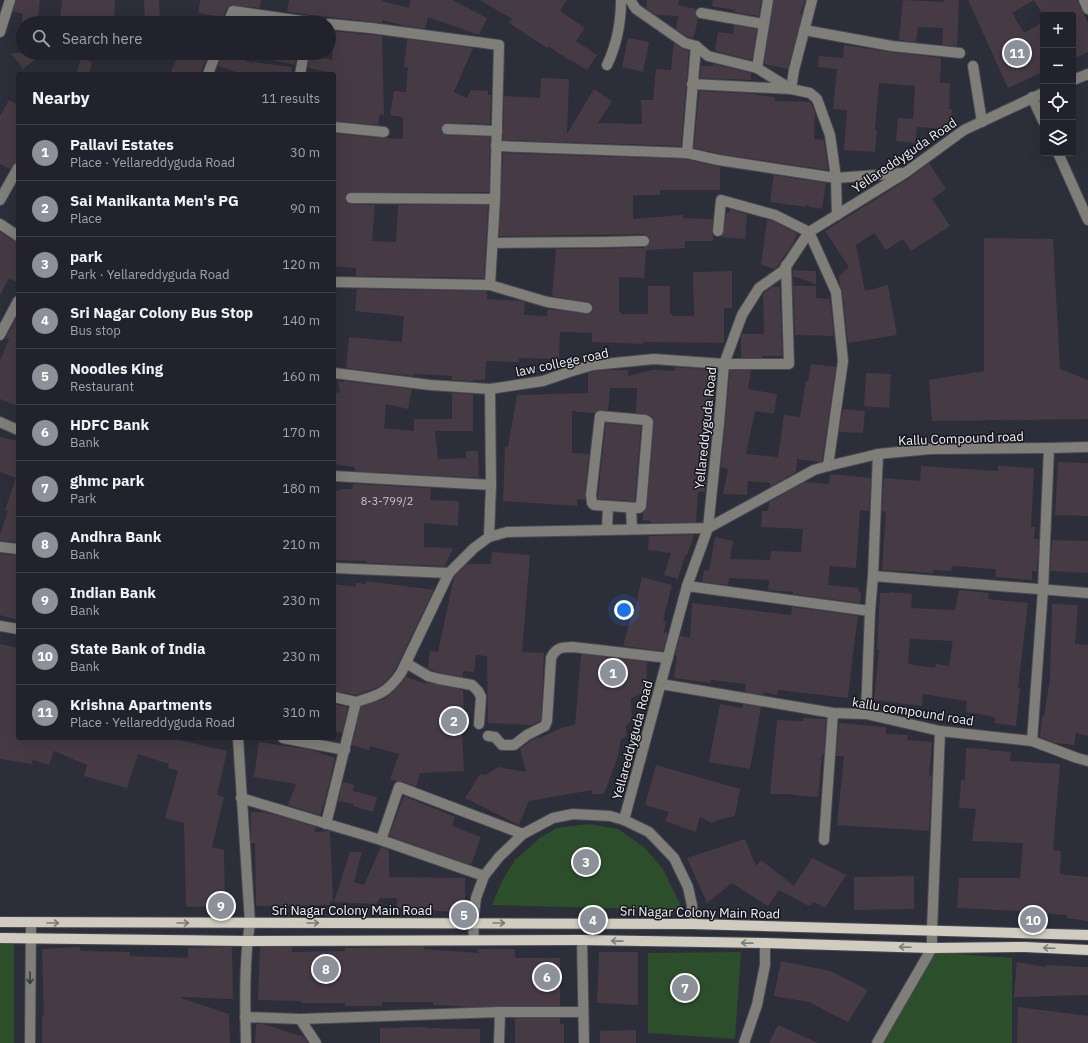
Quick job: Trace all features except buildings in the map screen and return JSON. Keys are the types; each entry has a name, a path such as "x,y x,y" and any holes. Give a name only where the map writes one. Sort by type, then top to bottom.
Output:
{"main road":[{"name":"Sri Nagar Colony Main Road","path":"0,922 692,924 1088,935"},
{"path":"0,938 247,941 582,940 932,948 1026,947 1088,950"}],"street":[{"path":"0,32 10,0"},
{"path":"607,66 613,52 620,25 621,0"},
{"path":"630,0 636,9 686,43 696,46 708,56 757,68 791,89"},
{"path":"757,68 768,0"},
{"path":"791,89 794,70 812,0"},
{"path":"1084,0 1088,9"},
{"path":"231,16 233,12 261,16"},
{"path":"701,13 764,24"},
{"path":"336,25 499,45 495,199 490,285"},
{"path":"804,30 892,46 960,53"},
{"path":"687,153 696,46"},
{"path":"209,72 213,60"},
{"path":"300,72 303,60"},
{"path":"973,66 982,122"},
{"path":"1076,79 1088,74"},
{"path":"692,84 791,89 810,93 817,99 830,135 836,178 837,215"},
{"name":"Yellareddyguda Road","path":"624,820 687,586 708,528 724,364 742,315 759,288 783,271 809,232 905,173 964,130 1040,94"},
{"path":"1032,97 1043,120"},
{"path":"336,127 384,132"},
{"path":"447,129 497,131"},
{"path":"496,146 687,153 718,160 836,178 905,173"},
{"path":"1059,156 1088,220"},
{"path":"0,200 16,172"},
{"path":"351,198 495,199"},
{"path":"718,231 721,200 775,215 809,232 836,292 843,361 828,466"},
{"path":"0,224 16,235"},
{"path":"493,243 644,241"},
{"name":"law college road","path":"336,373 430,385 490,389 543,381 594,365 654,359 724,364 789,364 786,265"},
{"path":"336,282 490,285 547,302 587,308"},
{"path":"0,335 16,305"},
{"path":"489,537 491,485 490,389"},
{"path":"600,416 645,420 648,422 641,506 637,509 631,508 594,505 592,502 591,495 600,416"},
{"path":"0,422 16,429"},
{"name":"Kallu Compound road","path":"708,528 814,470 878,454 930,449 1088,447"},
{"path":"1032,741 1043,590 1049,448"},
{"path":"866,714 878,454"},
{"path":"336,476 491,485"},
{"path":"607,530 608,507"},
{"path":"631,508 632,529"},
{"path":"336,697 356,702 377,696 393,685 406,663 449,573 474,548 489,537 507,532 708,528"},
{"path":"0,547 16,548"},
{"path":"336,568 449,573"},
{"path":"873,576 1088,593"},
{"path":"687,586 870,611"},
{"path":"0,626 16,630"},
{"path":"488,736 495,737 502,745 514,745 527,735 545,726 551,658 556,650 573,647 668,658"},
{"path":"406,663 428,676 465,684 475,688 481,697 479,724"},
{"name":"kallu compound road","path":"661,684 833,713 866,714 940,731 1032,741 1088,761"},
{"path":"326,824 356,702"},
{"path":"824,840 833,713"},
{"path":"877,1043 932,948 940,731"},
{"path":"238,740 250,923 247,941 245,1017 246,1043"},
{"path":"293,740 345,750"},
{"path":"381,840 399,787 523,834"},
{"path":"241,798 381,840 484,876"},
{"path":"474,940 473,923 476,898 484,876 499,857 523,834 553,818 573,814 610,816 624,820 648,832 674,858 688,887 692,905 692,924"},
{"path":"30,1043 31,923"},
{"path":"582,940 584,1043"},
{"path":"744,1043 757,1006 765,965 765,943"},
{"path":"245,1017 300,1019 500,1012 584,1012"},
{"path":"499,1043 500,1012"},
{"path":"300,1019 316,1043"}],"green space":[{"path":"589,824 618,829 644,847 663,869 683,910 492,905 502,881 515,860 540,838 557,828"},
{"path":"0,940 14,940 14,1043 0,1043"},
{"path":"741,952 735,1039 648,1033 648,953"},
{"path":"932,952 1012,958 1012,1043 883,1043"}],"place":[{"name":"Krishna Apartments","path":"1017,53"},
{"name":"Pallavi Estates","path":"613,673"},
{"name":"Sai Manikanta Men's PG","path":"454,721"},
{"name":"park","path":"586,862"},
{"name":"Indian Bank","path":"221,906"},
{"name":"Noodles King","path":"464,915"},
{"name":"Sri Nagar Colony Bus Stop","path":"593,920"},
{"name":"State Bank of India","path":"1033,920"},
{"name":"Andhra Bank","path":"326,969"},
{"name":"HDFC Bank","path":"547,977"},
{"name":"ghmc park","path":"685,988"}]}
